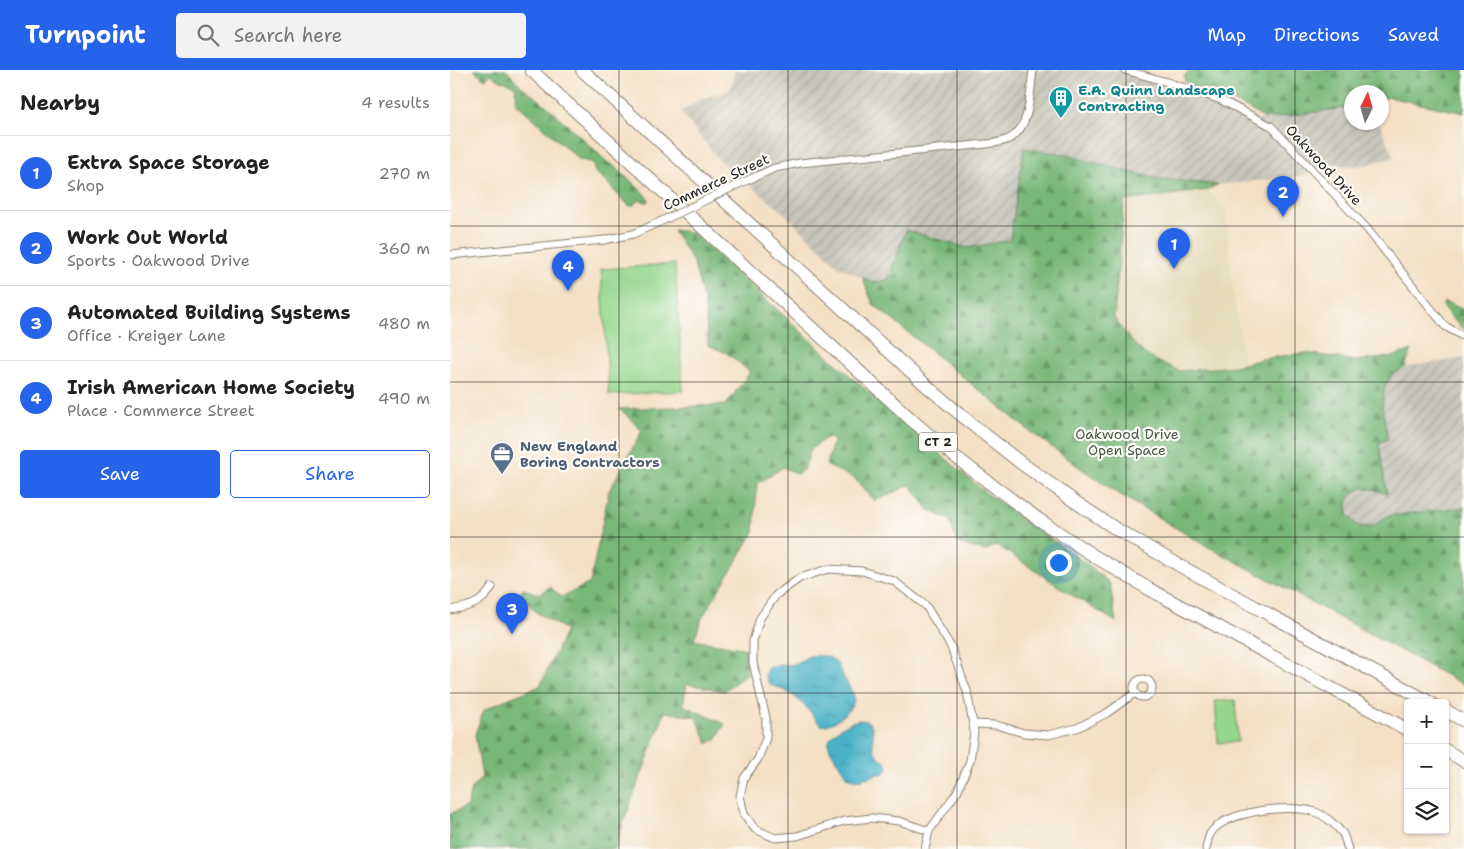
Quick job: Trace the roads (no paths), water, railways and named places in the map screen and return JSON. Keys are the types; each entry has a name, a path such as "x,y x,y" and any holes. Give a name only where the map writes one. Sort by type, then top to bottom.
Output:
{"highway":[{"name":"CT 2","path":"531,70 914,422 986,481 1062,535 1132,579 1404,728"},
{"name":"CT 2","path":"582,70 929,388 1016,460 1074,501 1149,548 1424,699"},
{"path":"1449,712 1464,721"},
{"path":"1449,752 1464,761"}],"street":[{"name":"Commerce Street","path":"450,255 608,240 633,234 774,168 804,162 960,147 1007,140 1019,131 1024,123 1033,70"},
{"name":"Oakwood Drive","path":"1125,70 1221,100 1271,126 1368,230 1445,326 1464,337"},
{"path":"926,849 929,831 957,792 970,760 974,732 967,692 951,647 926,606 894,581 862,570 828,569 800,578 776,595 760,618 753,641 753,664 766,718 766,738 758,759 744,778 740,796 744,814 755,829 775,838 797,836 844,821 872,818 899,821 929,831"},
{"path":"450,610 472,605 484,599 492,587"},
{"path":"972,724 996,725 1024,732 1048,735 1077,728 1107,714 1135,693"},
{"path":"1206,849 1210,834 1222,822 1237,816 1282,808 1312,811 1329,820 1343,835 1348,849"}],"water":[{"path":"810,656 826,656 835,661 854,696 851,708 847,713 830,724 820,725 799,700 770,685 765,676 766,670 772,666 794,664"},
{"path":"859,720 866,721 872,727 875,752 888,767 883,774 857,780 847,777 830,749 829,742 834,733 839,729"}],"place":[{"name":"E.A. Quinn Landscape Contracting","path":"1061,119"},
{"name":"Work Out World","path":"1283,217"},
{"name":"Extra Space Storage","path":"1174,269"},
{"name":"Irish American Home Society","path":"568,291"},
{"name":"New England Boring Contractors","path":"502,475"},
{"name":"Automated Building Systems","path":"512,634"}],"park label":[{"name":"Oakwood Drive Open Space","path":"1127,442"}]}
